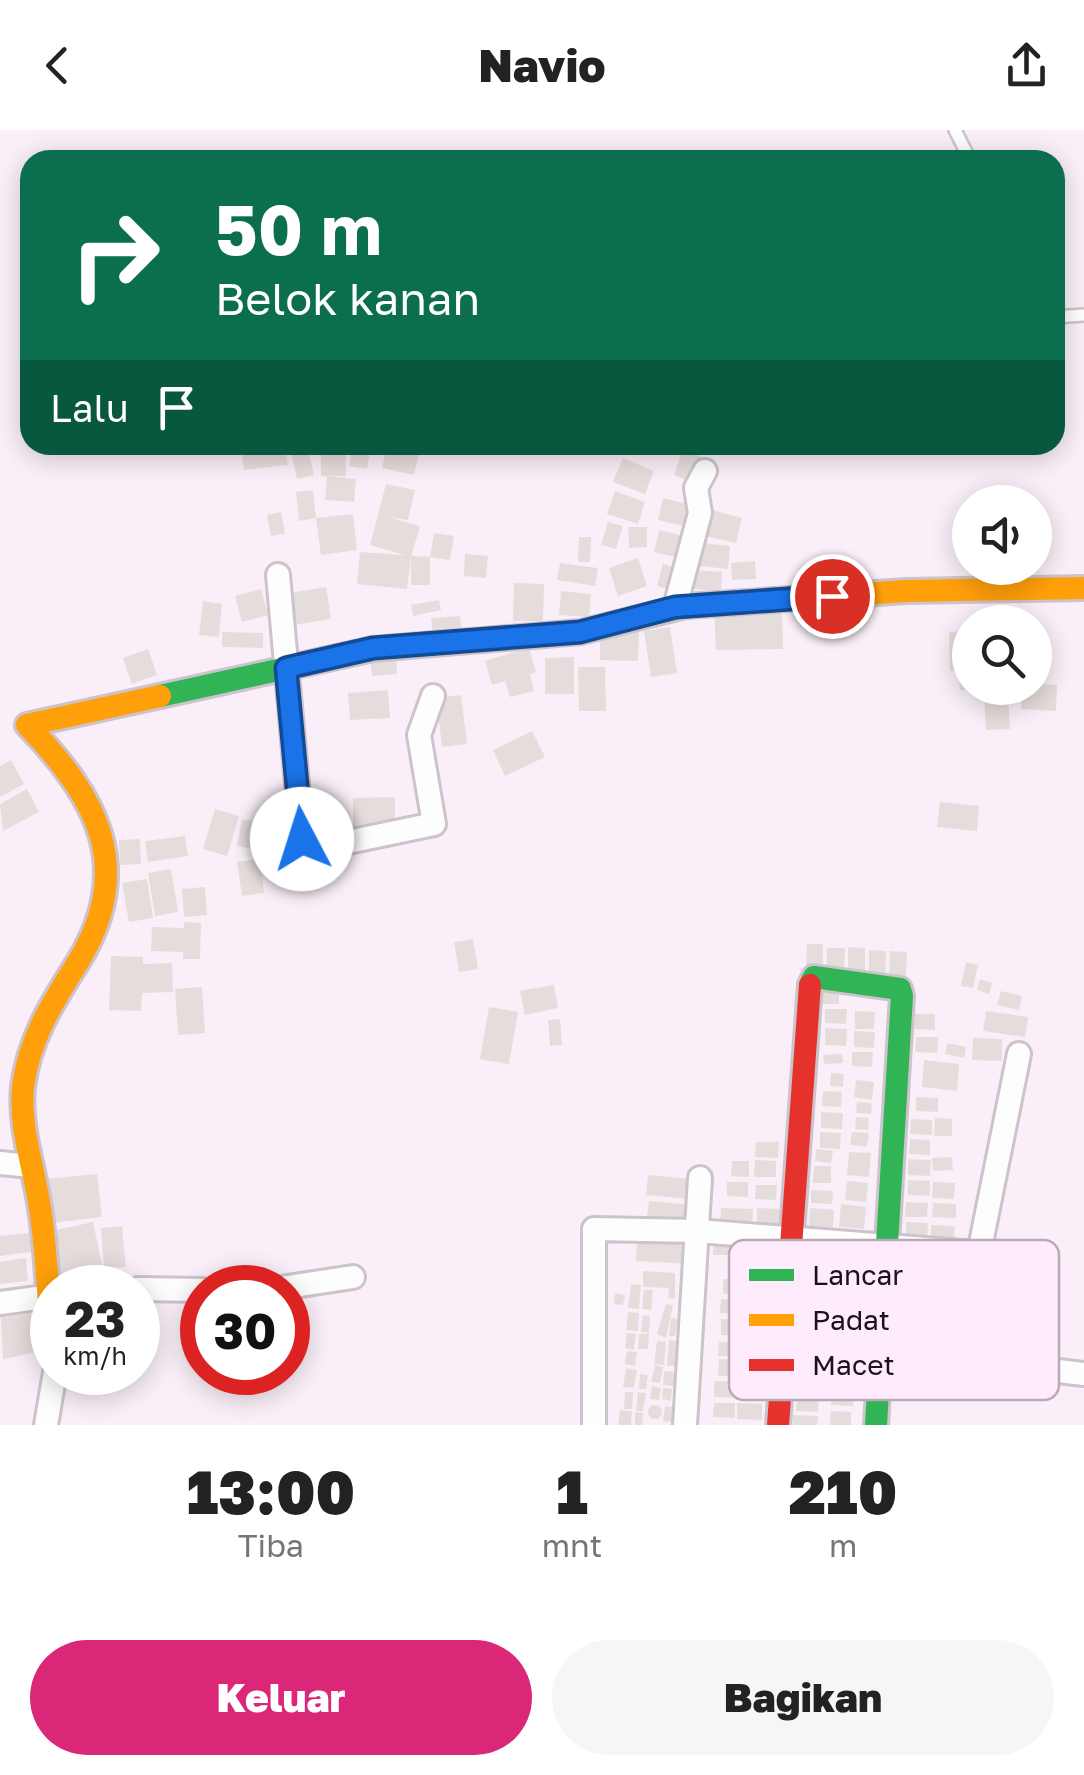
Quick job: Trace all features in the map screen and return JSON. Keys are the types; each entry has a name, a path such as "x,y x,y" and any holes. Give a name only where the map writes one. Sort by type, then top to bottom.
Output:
{"street":[{"path":"675,607 700,512 696,488 706,471"},
{"path":"278,575 302,839 324,847 434,824 420,735 433,696"},
{"path":"46,1265 23,1122 29,1046 44,1014 93,936 106,891 108,857 90,801 28,726 373,648 580,632 675,607 906,590 1084,588"},
{"path":"788,1239 810,980 831,979 880,985 901,993 886,1240"},
{"path":"982,1240 1019,1054"},
{"path":"0,1163 32,1166"},
{"path":"685,1425 700,1178"},
{"path":"594,1425 594,1228 797,1240"},
{"path":"310,1284 353,1277"},
{"path":"0,1303 30,1299"},
{"path":"1059,1371 1084,1374"},
{"path":"46,1425 51,1395"},
{"path":"778,1425 779,1400"},
{"path":"876,1425 877,1400"}],"building":[{"path":"242,455 286,455 288,465 244,470"},
{"path":"292,455 309,455 314,475 297,479"},
{"path":"321,455 346,455 346,476 321,476"},
{"path":"351,455 369,455 367,469 349,466"},
{"path":"385,455 419,455 414,475 382,468"},
{"path":"681,455 702,457 693,483 674,475"},
{"path":"623,458 654,471 645,494 613,482"},
{"path":"327,476 356,479 354,502 325,500"},
{"path":"386,484 415,490 408,520 388,517 420,526 411,557 370,545"},
{"path":"313,490 316,518 299,521 296,492"},
{"path":"615,491 645,502 638,524 607,514"},
{"path":"663,498 697,506 692,528 658,520"},
{"path":"712,510 742,518 736,543 705,536"},
{"path":"281,512 285,534 271,536 267,515"},
{"path":"353,514 357,550 321,555 316,518"},
{"path":"608,522 623,526 616,549 601,545"},
{"path":"628,527 647,527 647,547 629,548"},
{"path":"659,530 689,537 684,559 654,552"},
{"path":"434,533 454,536 450,560 430,557"},
{"path":"579,537 591,537 590,562 578,562"},
{"path":"702,543 730,546 728,569 700,566"},
{"path":"360,552 430,557 430,585 411,585 411,557 407,589 357,584"},
{"path":"465,554 488,556 486,578 464,576"},
{"path":"638,558 647,586 618,596 609,568"},
{"path":"755,561 756,579 732,580 731,563"},
{"path":"560,563 598,568 595,586 557,580"},
{"path":"663,564 683,570 678,592 657,586"},
{"path":"692,570 722,572 721,591 691,589"},
{"path":"514,583 544,584 543,621 513,621"},
{"path":"326,587 331,619 294,625 289,593"},
{"path":"261,589 268,615 242,622 235,596"},
{"path":"561,591 591,594 589,617 559,615"},
{"path":"439,600 441,610 413,616 411,605"},
{"path":"203,601 222,604 219,637 199,635"},
{"path":"782,605 783,649 716,650 714,607"},
{"path":"460,616 462,635 433,638 431,618"},
{"path":"670,627 677,673 651,677 644,631"},
{"path":"600,630 639,631 638,661 600,660"},
{"path":"222,632 263,633 263,648 222,647"},
{"path":"952,632 952,671 950,671"},
{"path":"529,648 536,672 530,674 534,691 510,697 505,681 492,685 485,661"},
{"path":"148,649 157,675 132,684 123,658"},
{"path":"396,653 397,674 372,676 370,655"},
{"path":"574,657 574,694 545,694 545,658"},
{"path":"578,667 605,667 606,711 579,711"},
{"path":"1052,685 1057,685 1056,711 1021,709 1021,705 1052,705"},
{"path":"388,690 390,718 350,720 348,693"},
{"path":"461,695 467,744 442,747 436,698"},
{"path":"985,705 1009,705 1010,729 986,730"},
{"path":"532,731 545,757 505,776 493,750"},
{"path":"11,760 24,784 0,797 0,766"},
{"path":"27,789 39,812 3,831 0,804"},
{"path":"395,797 395,830 353,831 353,798"},
{"path":"940,802 979,806 977,831 937,827"},
{"path":"215,809 239,816 227,856 203,849"},
{"path":"242,819 268,824 262,850 237,846"},
{"path":"185,836 188,856 148,862 145,841"},
{"path":"140,839 141,864 120,865 119,840"},
{"path":"260,859 264,893 242,896 237,862"},
{"path":"171,869 178,912 155,916 148,873"},
{"path":"147,879 153,918 129,922 122,883"},
{"path":"205,887 207,915 184,917 182,889"},
{"path":"184,922 201,923 200,959 183,959 183,952 151,951 152,927 184,928"},
{"path":"473,939 478,969 459,972 454,942"},
{"path":"807,944 823,944 823,970 806,970"},
{"path":"848,947 865,948 865,974 848,973"},
{"path":"827,948 845,948 844,973 826,972"},
{"path":"869,950 886,951 885,975 869,974"},
{"path":"890,951 907,952 906,976 889,975"},
{"path":"111,956 143,957 143,964 172,963 173,992 142,993 141,1011 109,1010"},
{"path":"966,962 978,965 973,988 961,986"},
{"path":"980,979 992,983 989,994 977,990"},
{"path":"554,985 558,1008 525,1015 520,991"},
{"path":"202,987 205,1033 178,1035 175,989"},
{"path":"816,990 839,990 839,1004 816,1004"},
{"path":"1001,991 1022,996 1019,1010 997,1005"},
{"path":"489,1007 518,1012 509,1064 480,1059"},
{"path":"825,1009 847,1009 846,1024 825,1023"},
{"path":"855,1011 875,1012 874,1029 855,1029"},
{"path":"986,1011 1028,1017 1025,1037 983,1031"},
{"path":"915,1014 935,1014 935,1030 914,1029"},
{"path":"560,1019 562,1045 550,1046 548,1020"},
{"path":"825,1028 847,1029 846,1046 825,1045"},
{"path":"854,1031 875,1032 874,1048 854,1047"},
{"path":"916,1037 938,1037 937,1053 915,1052"},
{"path":"973,1038 1002,1039 1002,1061 972,1060"},
{"path":"947,1043 966,1047 964,1058 945,1054"},
{"path":"852,1052 873,1052 872,1067 852,1066"},
{"path":"842,1054 843,1063 824,1064 823,1055"},
{"path":"924,1060 959,1064 957,1091 922,1087"},
{"path":"831,1073 844,1074 843,1087 830,1086"},
{"path":"856,1080 874,1082 872,1100 854,1097"},
{"path":"823,1091 842,1092 841,1107 822,1106"},
{"path":"916,1097 938,1098 938,1112 916,1111"},
{"path":"857,1102 872,1103 871,1114 856,1113"},
{"path":"821,1112 843,1113 842,1129 821,1128"},
{"path":"856,1117 869,1118 868,1130 855,1129"},
{"path":"935,1118 952,1119 952,1136 934,1136"},
{"path":"911,1119 932,1120 932,1135 910,1134"},
{"path":"820,1132 841,1133 840,1149 820,1148"},
{"path":"852,1132 869,1133 867,1147 850,1145"},
{"path":"910,1139 930,1140 930,1155 909,1154"},
{"path":"756,1142 779,1142 778,1158 755,1157"},
{"path":"816,1149 833,1151 831,1163 815,1161"},
{"path":"849,1152 871,1153 869,1177 847,1175"},
{"path":"952,1157 953,1170 933,1171 932,1158"},
{"path":"908,1159 931,1160 930,1176 908,1175"},
{"path":"755,1160 776,1161 776,1177 754,1177"},
{"path":"732,1161 749,1161 749,1177 731,1176"},
{"path":"814,1166 831,1166 831,1183 813,1183"},
{"path":"97,1174 102,1217 50,1223 45,1179"},
{"path":"648,1175 692,1179 690,1199 646,1195"},
{"path":"908,1180 930,1181 930,1196 908,1195"},
{"path":"847,1181 868,1183 866,1202 845,1200"},
{"path":"727,1182 748,1182 748,1197 727,1196"},
{"path":"933,1182 955,1183 954,1199 932,1198"},
{"path":"756,1185 777,1185 776,1200 755,1199"},
{"path":"811,1190 833,1191 832,1204 811,1203"},
{"path":"649,1201 691,1205 690,1221 647,1217"},
{"path":"906,1202 928,1203 927,1217 905,1217"},
{"path":"933,1203 956,1204 956,1218 932,1217"},
{"path":"841,1204 866,1207 864,1229 839,1227"},
{"path":"721,1208 753,1209 752,1229 720,1228"},
{"path":"757,1208 782,1209 782,1229 757,1229"},
{"path":"810,1208 834,1210 833,1228 809,1227"},
{"path":"93,1222 102,1265 59,1265 51,1231"},
{"path":"906,1222 928,1223 927,1238 906,1238"},
{"path":"931,1225 955,1226 954,1240 931,1239"},
{"path":"122,1226 126,1265 104,1265 101,1228"},
{"path":"29,1233 31,1252 0,1256 0,1236"},
{"path":"714,1237 738,1238 729,1240 729,1255 713,1255"},
{"path":"637,1240 689,1244 688,1264 636,1261"},
{"path":"26,1258 28,1281 0,1284 0,1262"},
{"path":"643,1271 675,1273 675,1299 668,1298 669,1288 643,1287"},
{"path":"723,1279 729,1279 729,1294 723,1294"},
{"path":"631,1284 641,1285 639,1309 628,1308"},
{"path":"644,1290 653,1290 651,1310 642,1309"},
{"path":"615,1293 625,1295 623,1305 614,1304"},
{"path":"721,1299 729,1299 729,1313 720,1313"},
{"path":"29,1302 30,1354 3,1359 0,1307"},
{"path":"666,1304 673,1305 666,1338 657,1334"},
{"path":"628,1312 639,1313 638,1331 626,1330"},
{"path":"643,1315 650,1316 649,1333 641,1332"},
{"path":"671,1318 678,1319 675,1336 669,1336"},
{"path":"721,1319 729,1319 729,1335 721,1335"},
{"path":"627,1333 636,1334 634,1350 625,1348"},
{"path":"639,1334 649,1334 648,1349 638,1349"},
{"path":"669,1340 677,1341 675,1366 667,1366"},
{"path":"657,1341 666,1342 664,1365 654,1364"},
{"path":"719,1342 729,1342 729,1356 718,1356"},
{"path":"627,1351 637,1352 635,1366 625,1364"},
{"path":"719,1359 729,1360 729,1376 718,1376"},
{"path":"655,1365 663,1367 660,1383 651,1382"},
{"path":"626,1368 637,1370 634,1388 623,1387"},
{"path":"664,1371 676,1372 675,1386 663,1385"},
{"path":"640,1374 648,1375 646,1389 639,1389"},
{"path":"714,1381 729,1382 729,1398 714,1397"},
{"path":"652,1386 661,1388 659,1400 650,1399"},
{"path":"663,1388 672,1389 671,1401 662,1399"},
{"path":"625,1392 633,1392 632,1409 624,1409"},
{"path":"638,1392 646,1393 643,1411 636,1411"},
{"path":"796,1400 819,1400 818,1412 796,1411"},
{"path":"831,1400 853,1400 853,1406 831,1405"},
{"path":"714,1403 735,1403 735,1418 713,1417"},
{"path":"737,1403 762,1404 762,1420 737,1419"},
{"path":"655,1405 662,1412 655,1419 648,1412"},
{"path":"665,1406 674,1407 672,1422 663,1421"},
{"path":"620,1410 632,1411 631,1425 618,1425"},
{"path":"831,1411 851,1412 851,1425 830,1425"},
{"path":"635,1412 643,1413 642,1425 635,1425"},
{"path":"793,1415 818,1416 817,1425 793,1425"}],"traffic: fast":[{"path":"160,696 373,649 581,632 686,606"},
{"path":"810,985 814,977 900,989 887,1240"},
{"path":"876,1425 878,1400"}],"traffic: slow":[{"path":"686,606 906,591 1084,588"},
{"path":"45,1265 25,1132 23,1087 43,1021 95,928 104,895 106,865 89,807 73,779 27,725 160,696"}],"traffic: jam":[{"path":"791,1240 810,985"},
{"path":"778,1425 780,1400"}],"route":[{"path":"302,839 286,668 373,648 492,642 580,632 675,607 832,596"}]}
